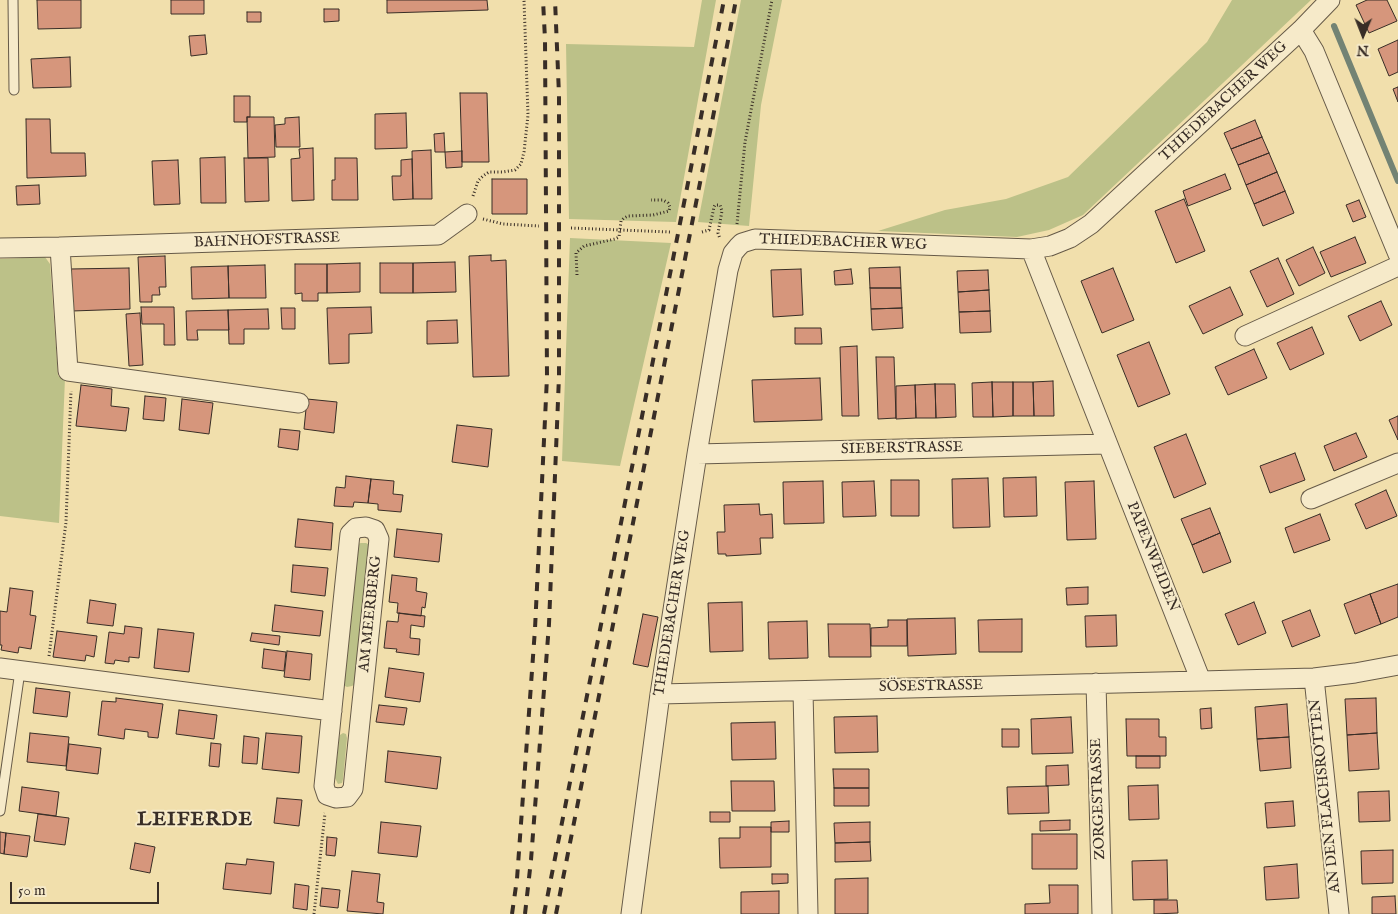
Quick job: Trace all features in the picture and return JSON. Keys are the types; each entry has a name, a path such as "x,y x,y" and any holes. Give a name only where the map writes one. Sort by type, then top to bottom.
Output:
{"street":[{"path":"1301,30 1330,0"},
{"name":"THIEDEBACHER WEG","path":"631,914 660,694 728,270 733,253 742,243 755,239 1031,249 1050,246 1070,238 1091,224 1301,30 1314,51 1398,254"},
{"name":"BAHNHOFSTRASSE","path":"0,248 438,235 466,214"},
{"path":"60,247 68,370 298,403"},
{"name":"PAPENWEIDEN","path":"1031,249 1201,681"},
{"path":"1245,336 1398,266"},
{"name":"SIEBERSTRASSE","path":"698,454 1107,444"},
{"path":"1310,499 1398,463"},
{"name":"AM MEERBERG","path":"366,527 375,530 379,539 354,789 347,797 336,798 327,795 324,786 332,711 350,534 356,528 366,527"},
{"path":"1201,681 1314,678 1398,665"},
{"path":"0,668 332,711"},
{"name":"AN DEN FLACHSROTTEN","path":"1314,678 1339,914"},
{"name":"SÖSESTRASSE","path":"660,694 1201,681"},
{"name":"ZORGESTRASSE","path":"1096,683 1102,914"},
{"path":"803,690 808,914"}],"lane":[{"path":"13,0 14,90"},
{"path":"0,811 20,670"}],"path":[{"path":"524,0 528,115 524,152 520,164 514,170 489,172 483,176 478,182 466,214 503,224 539,226"},
{"path":"702,232 709,230 714,207 720,205 722,211 718,228 719,237 722,241 738,247 737,220 745,142 772,0"},
{"path":"577,275 576,253 584,246 619,237 621,221 628,216 653,215 668,211 670,207 663,200 651,200"},
{"path":"571,228 670,232"},
{"path":"46,674 66,522 71,378 68,370"},
{"path":"314,914 327,795"}],"green space":[{"path":"702,0 716,0 676,222 569,219 566,44 694,47"},
{"path":"741,0 782,0 761,105 749,226 698,222"},
{"path":"1232,0 1311,0 1083,215 1049,230 1017,237 878,231 945,210 1006,199 1068,177 1207,42"},
{"path":"570,238 671,243 620,466 562,461"},
{"path":"45,257 50,264 58,376 65,378 59,523 0,516 0,259"},
{"path":"357,544 370,545 355,684 347,687 343,685"},
{"path":"343,733 346,734 347,738 343,779 342,783 338,784 335,778 339,739"}],"building":[{"path":"37,0 81,0 81,28 38,29"},
{"path":"171,0 204,0 204,14 171,14"},
{"path":"387,0 487,0 488,10 387,13"},
{"path":"1367,0 1387,0 1397,21 1369,33 1356,5"},
{"path":"324,9 339,9 339,21 324,22"},
{"path":"247,12 261,12 261,22 247,22"},
{"path":"205,35 207,54 191,56 189,36"},
{"path":"1398,40 1398,72 1389,76 1378,49"},
{"path":"70,57 71,87 33,88 31,59"},
{"path":"1398,87 1398,102 1393,89"},
{"path":"460,93 487,93 489,162 462,162"},
{"path":"234,96 250,96 250,117 247,117 247,122 234,122"},
{"path":"406,113 407,148 375,149 375,114"},
{"path":"247,117 274,117 275,157 248,158"},
{"path":"299,117 300,147 276,147 275,125 285,124 285,118"},
{"path":"26,119 50,119 51,153 85,153 86,176 27,178"},
{"path":"1255,120 1262,137 1231,149 1224,133"},
{"path":"444,133 445,152 435,152 434,134"},
{"path":"1262,137 1269,153 1238,165 1231,149"},
{"path":"313,148 314,200 292,201 291,159 300,158 299,149"},
{"path":"431,150 432,199 413,199 412,151"},
{"path":"462,151 462,167 446,168 445,152"},
{"path":"1269,153 1277,172 1246,185 1238,165"},
{"path":"225,157 226,203 201,203 200,158"},
{"path":"244,158 268,158 269,201 245,202"},
{"path":"335,158 357,158 358,200 332,200 332,180 335,180"},
{"path":"412,159 413,199 393,200 392,176 401,176 401,160"},
{"path":"178,160 180,204 154,205 152,161"},
{"path":"1277,172 1285,191 1254,204 1246,185"},
{"path":"1225,174 1231,189 1188,206 1183,191"},
{"path":"492,179 527,179 527,214 492,214"},
{"path":"39,185 40,204 17,205 16,186"},
{"path":"1285,191 1294,213 1263,226 1254,204"},
{"path":"1184,199 1205,251 1176,263 1155,211"},
{"path":"1359,200 1366,217 1353,222 1346,205"},
{"path":"1355,237 1366,263 1331,277 1320,252"},
{"path":"1313,247 1325,273 1299,286 1286,260"},
{"path":"491,255 491,261 506,260 509,376 473,377 469,256"},
{"path":"165,256 166,287 159,287 160,295 152,295 152,302 140,302 138,257"},
{"path":"1278,258 1294,294 1267,307 1250,271"},
{"path":"455,262 456,292 413,293 413,263"},
{"path":"360,263 360,292 327,293 327,264"},
{"path":"380,263 413,263 413,293 380,293"},
{"path":"295,264 327,264 327,293 318,293 318,301 302,301 302,293 295,294"},
{"path":"265,265 266,298 229,298 228,266"},
{"path":"228,266 229,298 192,299 191,267"},
{"path":"900,267 901,288 870,288 869,268"},
{"path":"129,268 130,309 72,311 70,269"},
{"path":"1113,268 1134,320 1102,333 1081,281"},
{"path":"801,269 803,315 773,317 771,270"},
{"path":"851,269 853,284 835,285 834,271"},
{"path":"988,270 989,290 958,292 957,271"},
{"path":"1230,287 1243,315 1203,334 1189,306"},
{"path":"870,288 901,288 902,308 871,309"},
{"path":"989,290 990,311 959,312 958,292"},
{"path":"1381,301 1392,325 1360,341 1348,316"},
{"path":"141,307 174,307 175,345 164,345 164,324 142,324"},
{"path":"371,307 372,333 349,334 349,363 329,364 327,308"},
{"path":"281,308 295,308 295,329 282,329"},
{"path":"902,308 903,328 872,330 871,309"},
{"path":"268,309 269,329 244,329 244,344 229,344 228,310"},
{"path":"228,310 229,330 197,330 198,340 187,340 186,311"},
{"path":"990,311 991,332 960,333 959,312"},
{"path":"140,313 143,365 129,366 126,314"},
{"path":"457,320 458,343 427,344 427,321"},
{"path":"1312,327 1324,354 1290,370 1277,343"},
{"path":"795,328 821,328 822,344 795,344"},
{"path":"1149,342 1170,394 1138,407 1117,355"},
{"path":"857,346 859,416 842,416 840,347"},
{"path":"1254,349 1267,378 1228,395 1215,367"},
{"path":"876,357 894,357 896,418 878,419"},
{"path":"820,378 822,420 754,422 752,380"},
{"path":"1053,381 1054,416 1034,416 1033,382"},
{"path":"992,382 1013,382 1013,416 993,417"},
{"path":"992,382 993,417 973,417 972,383"},
{"path":"1013,382 1033,382 1034,416 1013,416"},
{"path":"935,384 936,418 916,418 915,385"},
{"path":"935,384 955,384 956,417 936,418"},
{"path":"81,385 112,389 111,406 129,408 126,431 76,426"},
{"path":"915,385 916,418 896,419 896,386"},
{"path":"145,396 166,398 164,421 143,419"},
{"path":"182,399 213,403 209,434 179,430"},
{"path":"307,399 337,402 334,433 304,429"},
{"path":"1398,416 1398,440 1389,420"},
{"path":"457,425 492,429 488,467 452,462"},
{"path":"280,429 300,431 298,450 278,447"},
{"path":"1356,433 1367,457 1334,471 1324,446"},
{"path":"1186,434 1206,484 1174,498 1154,447"},
{"path":"1295,453 1305,480 1270,493 1260,466"},
{"path":"346,476 371,479 368,503 354,502 353,507 334,506 336,487 345,488"},
{"path":"1036,477 1037,516 1004,517 1003,478"},
{"path":"988,478 990,527 953,528 952,479"},
{"path":"371,479 394,481 393,494 403,495 401,512 378,510 378,504 368,503"},
{"path":"891,480 919,480 919,516 891,516"},
{"path":"823,481 824,523 784,524 783,482"},
{"path":"874,481 876,516 843,517 842,482"},
{"path":"1094,481 1096,539 1067,540 1065,482"},
{"path":"1386,490 1397,516 1366,529 1355,504"},
{"path":"759,504 760,515 772,514 773,538 760,538 761,554 726,556 726,554 718,554 717,532 725,532 724,505"},
{"path":"1210,508 1220,533 1192,545 1181,519"},
{"path":"1320,514 1330,540 1294,553 1285,528"},
{"path":"298,519 333,523 331,550 295,547"},
{"path":"397,529 442,534 439,562 394,557"},
{"path":"1220,533 1231,562 1203,573 1192,545"},
{"path":"293,565 328,568 325,596 291,592"},
{"path":"392,575 417,578 416,591 427,593 425,608 422,607 421,616 397,613 398,603 389,602"},
{"path":"1398,584 1398,617 1381,624 1370,594"},
{"path":"1088,587 1088,604 1067,605 1066,588"},
{"path":"10,588 33,591 30,615 36,616 31,649 19,647 18,653 1,650 2,645 0,645 0,611 7,612"},
{"path":"1370,594 1381,624 1355,634 1344,604"},
{"path":"90,600 116,604 113,626 87,623"},
{"path":"742,602 743,651 710,652 708,603"},
{"path":"1254,602 1266,633 1238,645 1225,614"},
{"path":"275,605 323,611 320,636 272,631"},
{"path":"1310,610 1320,636 1292,647 1282,621"},
{"path":"399,613 425,616 424,627 411,625 410,638 420,639 419,655 396,652 397,649 384,648 387,621 398,622"},
{"path":"643,614 658,617 648,667 633,664"},
{"path":"1116,615 1117,646 1086,647 1085,616"},
{"path":"955,618 956,654 908,656 907,619"},
{"path":"1022,619 1022,652 979,652 978,620"},
{"path":"888,620 907,620 907,646 871,646 871,628 888,627"},
{"path":"807,621 808,658 769,659 768,622"},
{"path":"828,624 870,624 871,657 829,657"},
{"path":"125,626 142,628 139,658 129,657 129,662 115,660 114,664 105,663 109,632 124,634"},
{"path":"158,629 194,633 189,672 154,668"},
{"path":"57,631 97,636 94,657 86,655 85,661 53,657"},
{"path":"252,633 280,636 279,645 250,641"},
{"path":"264,649 286,652 284,671 262,668"},
{"path":"287,651 312,654 310,680 284,677"},
{"path":"389,668 424,673 420,702 385,697"},
{"path":"36,688 70,692 67,717 33,713"},
{"path":"116,698 163,704 158,738 148,737 148,732 125,729 124,739 98,735 102,701 116,702"},
{"path":"1376,698 1377,733 1347,735 1345,699"},
{"path":"1287,704 1289,737 1257,739 1255,707"},
{"path":"379,705 407,708 404,725 376,722"},
{"path":"1211,708 1212,728 1201,729 1200,709"},
{"path":"179,710 217,715 214,739 176,734"},
{"path":"877,716 878,752 835,753 834,717"},
{"path":"1071,717 1073,753 1032,754 1031,719"},
{"path":"1126,719 1159,719 1159,737 1166,737 1166,756 1127,756"},
{"path":"775,722 776,759 732,760 731,723"},
{"path":"1002,729 1019,729 1019,747 1002,747"},
{"path":"30,733 69,737 66,766 27,762"},
{"path":"266,733 302,736 299,773 262,769"},
{"path":"1377,733 1379,769 1349,771 1347,735"},
{"path":"244,736 259,738 257,764 242,763"},
{"path":"1289,737 1291,768 1260,771 1257,739"},
{"path":"211,743 221,744 219,767 209,766"},
{"path":"69,744 101,748 98,774 66,770"},
{"path":"388,751 441,757 437,789 385,782"},
{"path":"1136,756 1160,756 1160,768 1136,768"},
{"path":"1068,765 1069,785 1046,786 1046,766"},
{"path":"833,769 869,769 869,788 834,788"},
{"path":"731,781 774,781 775,811 732,811"},
{"path":"1158,785 1159,819 1129,820 1128,786"},
{"path":"1048,786 1049,813 1008,814 1007,787"},
{"path":"22,787 59,792 56,816 19,811"},
{"path":"834,788 869,788 869,806 834,806"},
{"path":"1389,791 1390,821 1359,822 1358,792"},
{"path":"277,798 302,800 299,826 274,823"},
{"path":"1293,801 1295,826 1267,828 1265,803"},
{"path":"710,812 730,812 730,822 710,822"},
{"path":"38,814 69,818 65,845 34,841"},
{"path":"1070,820 1070,830 1040,831 1040,821"},
{"path":"789,821 789,832 771,832 771,822"},
{"path":"381,822 421,826 417,857 378,853"},
{"path":"870,822 870,842 835,843 834,823"},
{"path":"740,827 771,827 771,867 720,868 719,838 740,838"},
{"path":"0,832 6,833 4,854 0,853"},
{"path":"6,833 30,836 27,857 4,854"},
{"path":"1032,834 1077,834 1077,869 1032,869"},
{"path":"327,837 337,838 335,856 326,855"},
{"path":"870,842 871,861 835,862 835,843"},
{"path":"135,843 155,847 150,873 130,869"},
{"path":"1393,850 1393,883 1362,884 1361,851"},
{"path":"247,859 274,862 271,894 223,889 226,863 246,865"},
{"path":"1167,860 1168,899 1133,900 1132,861"},
{"path":"1297,864 1299,898 1266,900 1264,867"},
{"path":"352,871 380,874 377,902 384,903 383,914 347,911"},
{"path":"772,874 788,874 788,883 772,884"},
{"path":"868,878 868,914 835,914 835,879"},
{"path":"295,884 309,886 307,910 293,908"},
{"path":"1049,885 1078,885 1078,914 1025,914 1025,904 1050,903"},
{"path":"322,888 340,890 338,908 320,906"},
{"path":"779,891 779,914 741,914 741,892"},
{"path":"1395,896 1396,914 1372,914 1372,897"},
{"path":"1154,900 1177,900 1178,913 1154,914"}],"waterway":[{"path":"1334,26 1398,181"}],"railway":[{"path":"512,914 517,879 535,629 547,377 545,39 543,0"},
{"path":"525,914 531,860 549,624 559,376 559,95 555,0"},
{"path":"544,914 724,0"},
{"path":"556,914 736,0"}],"district":[{"name":"LEIFERDE","path":"195,821"}]}
